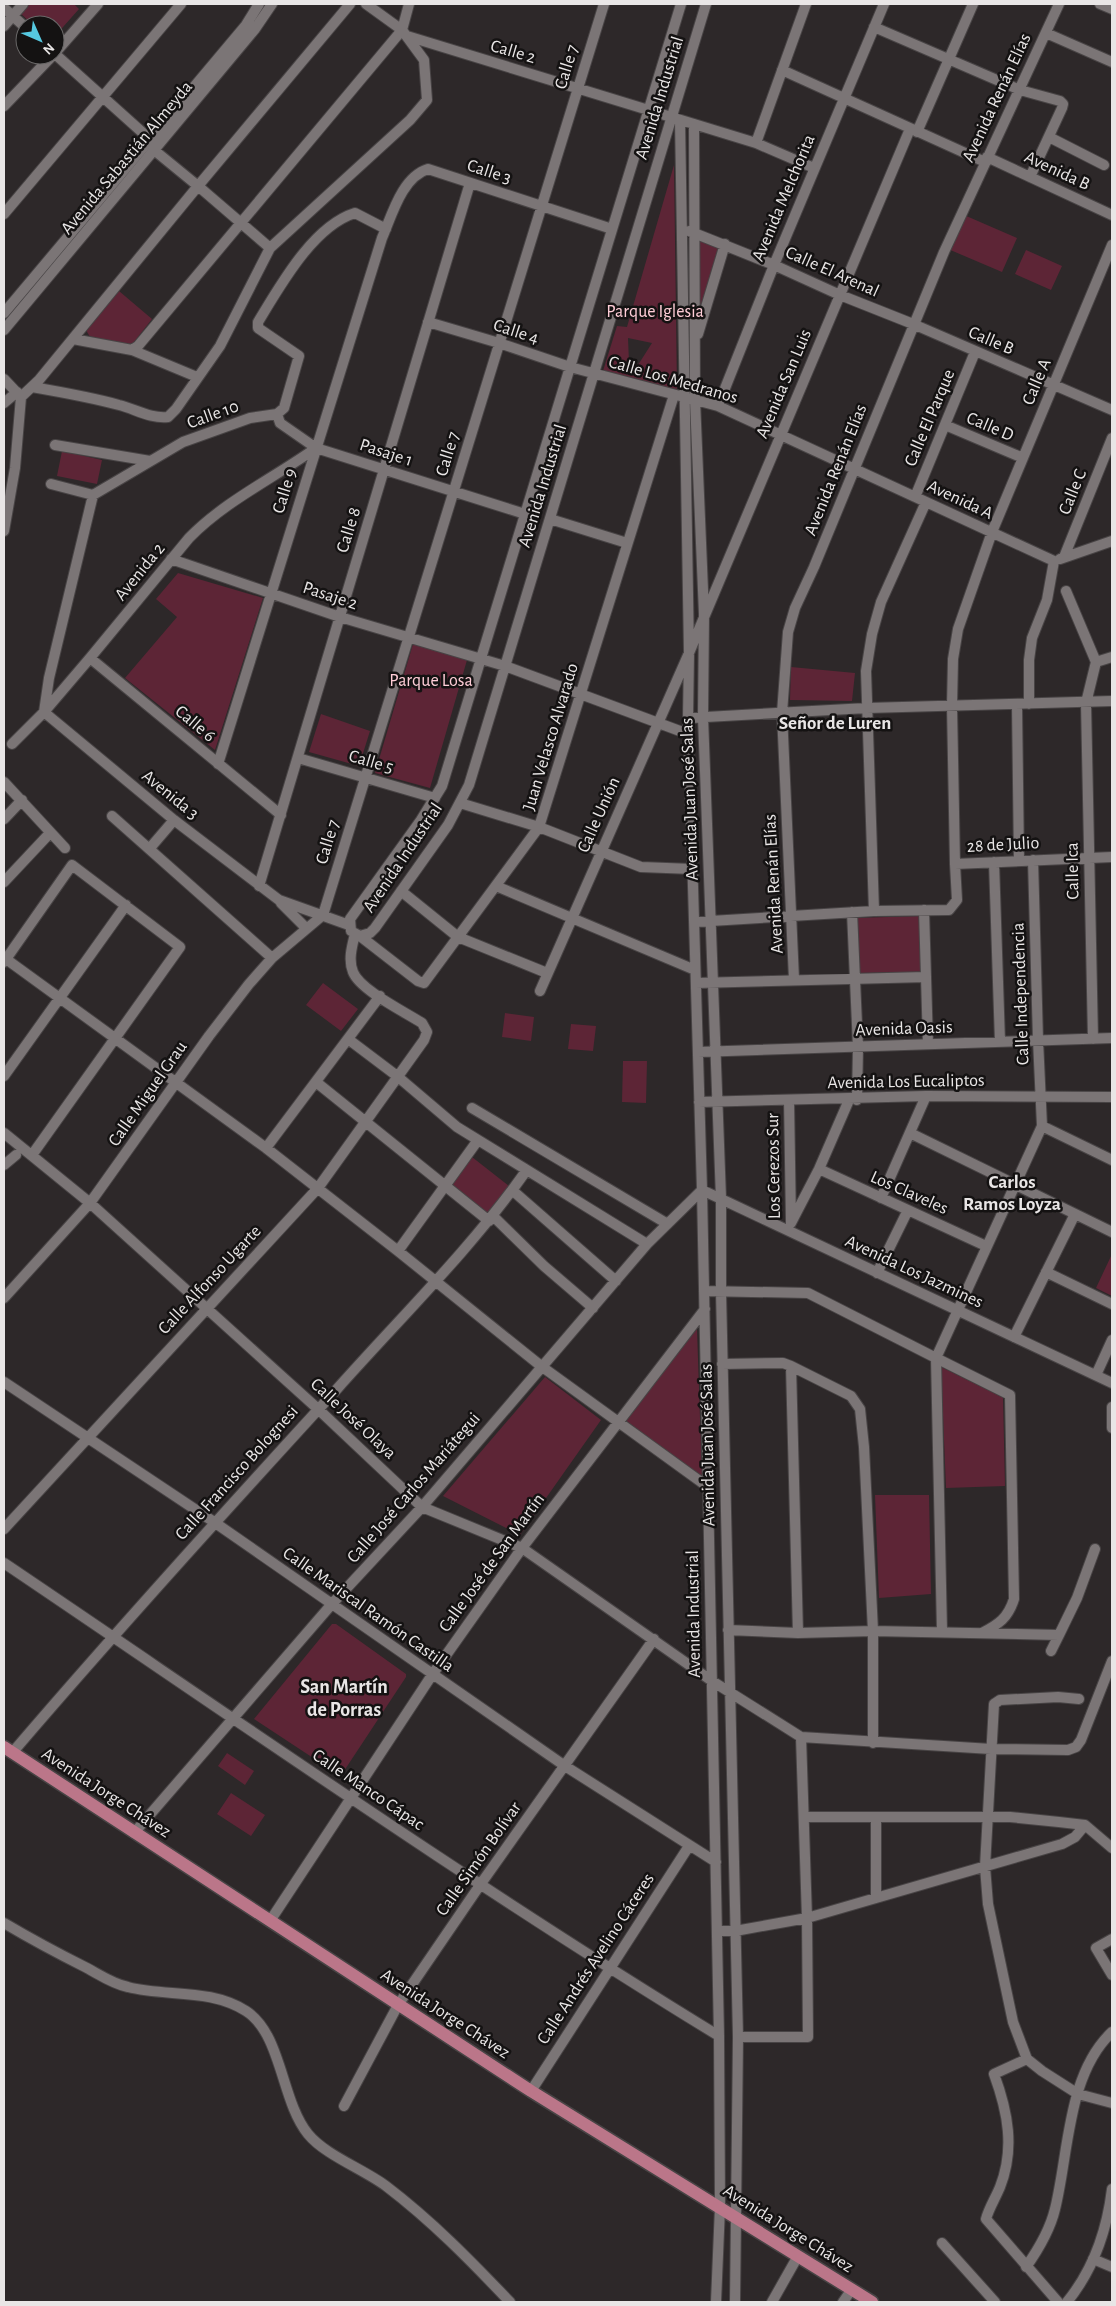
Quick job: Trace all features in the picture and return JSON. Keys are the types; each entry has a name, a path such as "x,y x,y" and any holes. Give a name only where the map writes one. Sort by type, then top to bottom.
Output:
{"main road":[{"name":"Avenida Jorge Chávez","path":"8,1750 531,2091 872,2302"}],"street":[{"path":"4,26 23,4"},
{"path":"65,42 98,4"},
{"path":"4,214 181,4"},
{"name":"Avenida Sabastián Almeyda","path":"4,330 154,145 246,24 259,4"},
{"name":"Avenida Sabastián Almeyda","path":"4,313 154,145 254,29 272,4"},
{"path":"4,403 32,387 350,4"},
{"path":"32,387 87,396 129,407 159,418 168,418 176,409 197,376 220,346 270,248 410,120 427,100 424,60 404,33 366,4"},
{"path":"132,350 145,339 241,223 404,33 408,4"},
{"name":"Calle 7","path":"323,915 604,4"},
{"name":"Avenida Industrial","path":"681,4 442,786 350,920 355,932 370,933 375,928 442,833 469,785 594,374 676,118 706,4"},
{"path":"756,143 806,4"},
{"name":"Avenida Melchorita","path":"718,406 814,168 884,4"},
{"name":"Avenida San Luis","path":"689,653 840,295 913,130 949,59 973,4"},
{"name":"Avenida Renán Elías","path":"794,980 782,713 786,651 795,608 814,567 913,324 986,160 1059,4"},
{"path":"1100,4 1112,8"},
{"path":"4,8 15,19"},
{"path":"874,27 1020,90 1060,101 1063,104 1030,177"},
{"name":"Calle 2","path":"404,33 756,143 814,168"},
{"path":"1046,33 1112,62"},
{"path":"65,64 198,186 270,248"},
{"path":"4,106 43,65"},
{"name":"Avenida B","path":"782,70 913,130 1030,177 1112,215"},
{"name":"Avenida Juan José Salas","path":"676,118 681,228 678,396 686,505 689,653 688,734 702,1190"},
{"name":"Avenida Juan José Salas","path":"694,124 695,400 704,614 703,717 721,1197 722,1364 738,2037 737,2218"},
{"path":"1049,137 1104,166"},
{"name":"Calle 3","path":"386,229 407,186 420,172 428,169 612,229"},
{"name":"Calle 8","path":"259,886 470,183"},
{"path":"277,414 284,408 299,356 258,328 258,322 287,274 302,254 343,216 355,212 386,229"},
{"name":"Calle El Arenal","path":"681,228 725,244 840,295 913,324"},
{"name":"Calle 9","path":"218,764 386,229"},
{"path":"695,345 725,244"},
{"name":"Calle A","path":"694,922 852,912 949,910 958,900 955,864 952,706 953,658 958,630 992,532 1112,245"},
{"name":"Calle 4","path":"428,322 594,374"},
{"name":"Calle B","path":"913,324 1112,410"},
{"path":"73,339 132,350 197,376"},
{"name":"Calle El Parque","path":"915,496 975,352"},
{"name":"Calle Los Medranos","path":"594,374 718,406 853,468"},
{"path":"4,378 19,394 15,468 4,531"},
{"name":"Juan Velasco Alvarado","path":"355,932 418,981 424,983 540,827 627,542 678,396"},
{"name":"Pasaje 1","path":"277,414 280,423 316,448 525,514"},
{"name":"Calle 10","path":"93,495 183,442 250,418 277,414"},
{"name":"Calle D","path":"945,425 1023,458"},
{"name":"Calle C","path":"1029,704 1028,660 1032,638 1047,600 1059,559 1112,438"},
{"path":"54,445 150,461"},
{"name":"Avenida 2","path":"12,744 44,712 171,559 208,519 316,448"},
{"path":"4,477 15,468"},
{"name":"Avenida A","path":"853,468 992,532 1059,559"},
{"path":"44,712 49,678 93,495 51,484"},
{"path":"874,911 866,671 881,602 926,502"},
{"path":"686,505 700,504"},
{"path":"550,518 627,542"},
{"path":"1059,559 1112,541"},
{"name":"Pasaje 2","path":"171,559 340,617 505,666 688,734"},
{"path":"1066,592 1096,662 1112,657"},
{"name":"Calle Unión","path":"540,991 689,653"},
{"name":"Calle 6","path":"90,658 281,814"},
{"name":"Calle Ica","path":"1093,1039 1086,703 1096,662"},
{"path":"688,718 867,708 1112,702"},
{"path":"1017,705 1019,861"},
{"name":"Avenida 3","path":"44,712 174,820 279,900 306,928"},
{"name":"Calle 5","path":"298,758 435,798"},
{"path":"4,782 65,848"},
{"path":"4,819 22,800"},
{"path":"460,803 540,827 641,867 692,869"},
{"path":"112,816 272,958"},
{"path":"150,848 174,820"},
{"path":"4,882 50,833"},
{"name":"28 de Julio","path":"955,864 1112,857"},
{"name":"Calle Independencia","path":"1033,860 1042,1126"},
{"path":"994,862 1000,1042"},
{"path":"32,1155 116,1037 180,946 72,865 5,961 116,1037 266,1148 541,1366 708,1487"},
{"path":"496,886 695,970"},
{"path":"401,891 458,937 547,973"},
{"name":"Avenida 3","path":"279,900 323,915 355,932"},
{"path":"4,1076 126,905"},
{"path":"924,910 928,1044"},
{"path":"792,1227 853,1100 858,1047 852,912"},
{"name":"Calle Miguel Grau","path":"4,1298 90,1203 209,1036 272,958 323,915"},
{"path":"266,1148 380,996 361,984 354,974 351,956 355,932"},
{"path":"696,983 926,977"},
{"name":"Calle Alfonso Ugarte","path":"4,1529 318,1188 367,1121 424,1040 427,1032 422,1023 380,996"},
{"name":"Avenida Oasis","path":"698,1052 1112,1038"},
{"path":"348,1039 397,1076 457,1128 647,1244"},
{"path":"316,1082 491,1219 593,1308"},
{"path":"881,1198 926,1096"},
{"name":"Avenida Los Eucaliptos","path":"699,1102 853,1100 926,1096 1112,1097"},
{"name":"Los Cerezos Sur","path":"789,1100 792,1227"},
{"path":"472,1108 666,1223"},
{"path":"942,1632 936,1358 1042,1126 1112,1160"},
{"name":"Calle José Olaya","path":"4,1133 90,1203 318,1409 422,1506 522,1548 731,1694 801,1737"},
{"path":"910,1133 1112,1232"},
{"path":"398,1251 447,1186 478,1140"},
{"path":"4,1165 16,1155"},
{"name":"Los Claveles","path":"819,1169 986,1246"},
{"name":"Calle Francisco Bolognesi","path":"8,1750 392,1327 436,1282 491,1219 526,1171"},
{"path":"512,1190 616,1281"},
{"name":"Avenida Industrial","path":"702,1190 719,2036"},
{"name":"Avenida Los Jazmines","path":"702,1190 792,1227 877,1273 1112,1383"},
{"name":"Calle José Carlos Mariátegui","path":"134,1833 332,1605 422,1506 647,1244 666,1223 702,1190"},
{"path":"877,1273 908,1210"},
{"path":"1014,1337 1075,1214"},
{"path":"1046,1272 1112,1304"},
{"path":"704,1290 721,1292 808,1293 1010,1395 1014,1599 1010,1612 1001,1623 982,1634"},
{"name":"Calle José de San Martín","path":"270,1921 350,1796 432,1674 522,1548 704,1309"},
{"path":"1096,1375 1112,1340"},
{"path":"722,1364 783,1363 850,1396 860,1410 864,1447 873,1631 873,1743"},
{"path":"791,1366 798,1633"},
{"name":"Calle Mariscal Ramón Castilla","path":"4,1382 214,1522 565,1766 716,1862"},
{"path":"1112,1407 1112,1428"},
{"path":"1051,1651 1077,1598 1095,1549"},
{"name":"Calle Manco Cápac","path":"4,1562 233,1720 350,1796 480,1885 609,1969 719,2036"},
{"path":"728,1630 798,1633 873,1631 1059,1635"},
{"name":"Calle Simón Bolívar","path":"344,2106 398,2005 480,1885 654,1639"},
{"path":"738,2037 808,2037 807,1918 801,1737 991,1749 1068,1750 1076,1747 1081,1740 1112,1661"},
{"path":"1079,1699 1058,1697 1000,1700 994,1704 985,1867 988,1904 1013,2022 1027,2059 1078,2094 1112,2103"},
{"path":"804,1817 1010,1817 1084,1826 1112,1848"},
{"path":"876,1818 876,1898"},
{"path":"717,1931 735,1930 807,1918 1062,1844 1075,1837 1084,1826"},
{"name":"Calle Andrés Avelino Cáceres","path":"531,2091 689,1846"},
{"path":"4,1924 116,1984 147,1990 198,1995 246,2011 254,2018 271,2044 296,2114 309,2136 324,2149 367,2172 413,2206 443,2233 510,2302"},
{"path":"1112,1940 1096,1948 1112,1974"},
{"path":"1026,2267 1042,2242 1054,2211 1084,2072 1105,2039 1112,2032"},
{"path":"716,2302 720,2207 719,2036"},
{"path":"1027,2059 994,2074 1005,2112 1010,2139 1000,2187 988,2209 986,2220 1058,2302"},
{"path":"1067,2302 1085,2277 1093,2259 1110,2214 1112,2189"},
{"path":"735,2302 737,2218"},
{"path":"942,2243 995,2302"},
{"path":"772,2302 798,2256"},
{"path":"1093,2259 1112,2267"},
{"path":"843,2302 852,2289"}],"green space":[{"path":"26,4 74,4 79,9 65,25 65,15 22,15 19,12"},
{"name":"Parque Iglesia","path":"674,165 677,390 603,371 617,326 627,327","holes":["628,338 652,343 638,365 629,362"]},
{"path":"964,215 1017,238 1002,272 948,249"},
{"path":"697,237 720,244 697,329"},
{"path":"1026,250 1062,266 1051,290 1015,274"},
{"path":"119,291 152,319 130,347 90,337 86,330"},
{"path":"62,451 102,460 97,484 57,476"},
{"path":"178,573 263,598 215,750 125,678 177,617 156,599"},
{"name":"Parque Losa","path":"413,644 467,660 430,788 375,773"},
{"path":"791,667 855,673 852,701 790,700"},
{"path":"321,714 370,731 359,766 309,752"},
{"path":"921,916 922,972 856,973 855,918"},
{"path":"323,983 358,1009 341,1031 306,1005"},
{"path":"505,1013 534,1017 531,1041 502,1037"},
{"path":"571,1024 596,1026 593,1051 568,1049"},
{"path":"623,1061 647,1061 646,1103 622,1102"},
{"path":"472,1157 509,1186 488,1215 451,1185"},
{"path":"1112,1254 1112,1296 1096,1288"},
{"path":"697,1329 702,1478 624,1421"},
{"path":"941,1367 1003,1397 1005,1486 946,1488"},
{"path":"545,1377 601,1420 520,1535 443,1496"},
{"path":"875,1495 929,1495 931,1594 879,1598"},
{"path":"332,1624 336,1624 406,1674 406,1677 342,1774 339,1775 254,1719"},
{"path":"227,1753 254,1771 245,1785 218,1766"},
{"path":"231,1793 265,1815 251,1836 217,1814"}],"district":[{"name":"Señor de Luren","path":"835,723"},
{"name":"Carlos Ramos Loyza","path":"1012,1193"},
{"name":"San Martín de Porras","path":"344,1698"}]}
